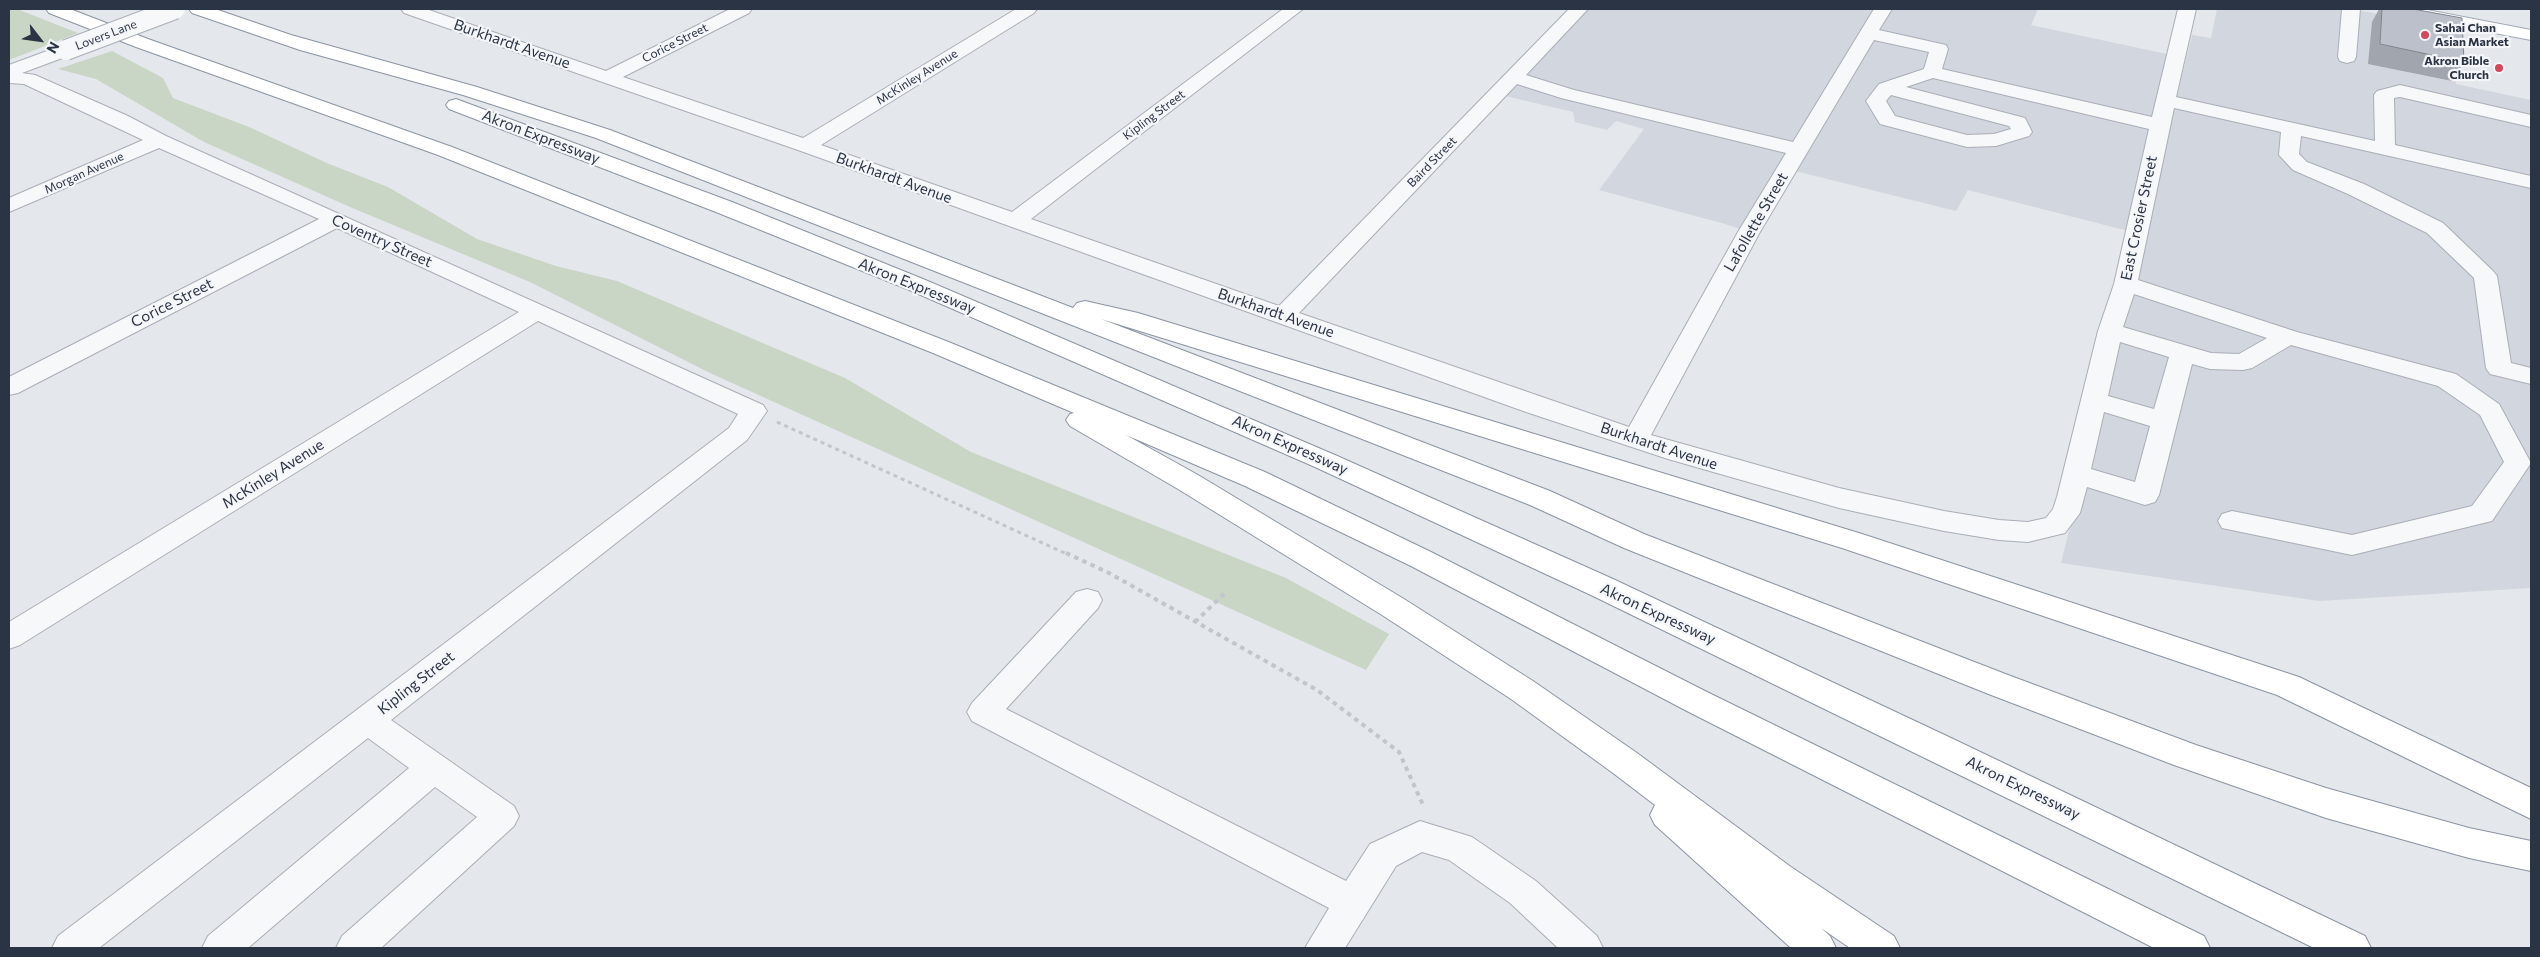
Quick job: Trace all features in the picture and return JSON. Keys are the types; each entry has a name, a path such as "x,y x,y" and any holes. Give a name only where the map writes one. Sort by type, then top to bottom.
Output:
{"main road":[{"path":"55,9 142,43 446,152 942,348 1255,479 1413,554 1696,701 2191,948"},
{"name":"Akron Expressway","path":"198,9 292,40 724,207 914,284 1325,461 1611,592 2352,948"},
{"path":"2396,9 2531,35"},
{"path":"292,40 470,91 603,134 1389,442 1540,498 1634,541 1997,684 2186,755 2326,803 2469,842 2531,856"},
{"path":"991,286 1129,318 1598,464 1852,540 2288,686 2531,804"},
{"path":"942,348 1071,415 1171,472 1393,607 1538,702 1625,763 1778,878 1881,948"},
{"path":"1393,607 1521,697 1630,782 1817,948"}],"street":[{"name":"Lovers Lane","path":"9,72 175,9"},
{"name":"Burkhardt Avenue","path":"410,9 448,16 608,77 1284,315 1535,406 1739,471 1839,498 1999,530 2028,532 2055,526 2066,513 2086,427"},
{"name":"Corice Street","path":"608,77 743,9"},
{"name":"McKinley Avenue","path":"806,146 1023,9"},
{"name":"Kipling Street","path":"1014,221 1294,9"},
{"name":"Baird Street","path":"1284,315 1579,9"},
{"name":"Lafollette Street","path":"1636,438 1749,232 1883,9"},
{"name":"East Crosier Street","path":"2086,427 2110,331 2126,284 2159,125 2187,9"},
{"path":"2347,56 2351,9"},
{"path":"1868,33 1939,49 1932,72"},
{"path":"1886,88 2018,122 2022,132 1996,140 1967,141 1887,120 1876,101 1886,88 1932,72 2159,125"},
{"name":"Coventry Street","path":"9,77 28,79 121,120 159,140 212,162 754,411"},
{"path":"1513,77 1568,94 1798,150"},
{"path":"2385,149 2384,95 2400,91 2531,121"},
{"path":"2166,100 2531,182"},
{"path":"2291,128 2288,155 2300,166 2394,206 2435,228 2485,276 2499,368 2531,376"},
{"name":"Morgan Avenue","path":"9,206 159,140"},
{"name":"Corice Street","path":"9,387 335,220"},
{"path":"2126,284 2288,337 2448,380 2490,410 2518,462 2482,514 2352,545 2232,521"},
{"name":"McKinley Avenue","path":"9,637 538,311"},
{"path":"2110,331 2210,362 2244,362 2288,337"},
{"path":"2076,474 2144,495 2182,353"},
{"path":"2093,400 2164,421"},
{"name":"Kipling Street","path":"71,948 738,434 754,411"},
{"path":"1087,600 983,712 1352,902"},
{"path":"355,948 502,816 367,720"},
{"path":"221,948 434,767"},
{"path":"1324,948 1383,855 1420,836 1460,848 1523,892 1584,948"}],"path":[{"path":"754,411 1109,573 1316,690 1399,752 1425,810 1420,836"},
{"path":"1195,622 1227,591"}],"shaded area":[{"path":"1579,9 2038,9 2031,25 2176,56 2136,233 1968,190 1956,211 1787,169 1749,232 1599,190 1644,129 1616,121 1607,130 1575,122 1573,112 1497,94"},
{"path":"2217,9 2353,9 2454,29 2456,84 2531,100 2531,588 2319,601 2061,563 2192,35 2211,38"}],"green space":[{"path":"9,9 17,9 78,33 9,60"},
{"path":"112,51 163,78 173,98 249,127 329,164 388,187 477,239 556,266 617,281 845,378 971,452 1286,578 1389,634 1366,670 710,373 530,282 350,207 204,142 96,79 58,69"}],"building":[{"path":"2382,9 2413,9 2462,18 2464,62 2380,44"}],"place":[{"name":"Sahai Chan Asian Market","path":"2425,35"},
{"name":"Akron Bible Church","path":"2499,68"}]}
